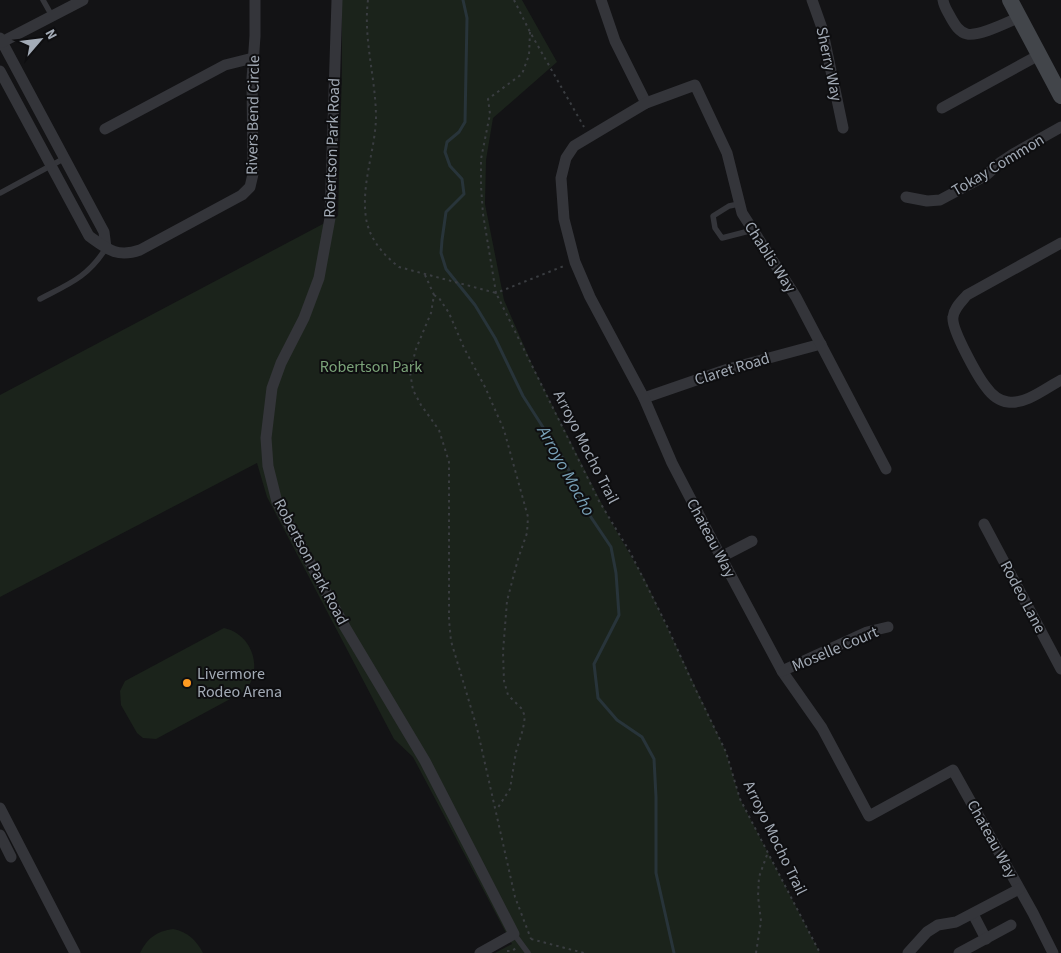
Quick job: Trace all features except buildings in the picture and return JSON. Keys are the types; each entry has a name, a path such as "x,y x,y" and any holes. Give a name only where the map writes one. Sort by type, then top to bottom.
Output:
{"street":[{"path":"83,0 1,41 104,232 106,248"},
{"name":"Rivers Bend Circle","path":"0,71 89,236 118,254 130,254 242,194 250,187 253,174 252,79 255,0"},
{"name":"Robertson Park Road","path":"337,0 330,218 318,278 304,318 281,363 272,388 266,438 268,466 277,502 345,627 426,761 514,934"},
{"path":"601,0 616,41 646,103"},
{"name":"Sherry Way","path":"812,0 822,28 843,128"},
{"path":"943,0 955,25 962,32 970,35 1020,17"},
{"path":"1010,0 1040,55 1054,76 1061,96"},
{"path":"942,108 1040,55"},
{"path":"105,129 225,65 253,58"},
{"name":"Chablis Way","path":"646,103 695,85 727,153 742,213 796,296 886,469"},
{"name":"Chateau Way","path":"646,103 574,146 566,158 561,178 564,219 575,262 590,298 644,398 672,463 720,557 782,671 822,728 869,816 953,770 1053,953"},
{"name":"Tokay Common","path":"906,197 927,201 940,200 985,176 1000,162 1061,127"},
{"path":"1061,243 968,295 957,306 952,319 959,340 986,388 999,400 1009,403 1024,400 1061,380"},
{"name":"Claret Road","path":"644,398 728,369 822,344"},
{"name":"Rodeo Lane","path":"984,524 1061,669"},
{"path":"720,557 752,542"},
{"name":"Moselle Court","path":"782,671 867,632 888,627"},
{"path":"0,808 75,953"},
{"path":"0,835 11,857"},
{"path":"910,953 927,932 938,925 956,922 1019,889"},
{"path":"973,914 986,939"},
{"path":"959,953 1011,925"},
{"path":"480,953 514,934"}],"lane":[{"path":"43,0 52,16"},
{"path":"0,193 65,158"},
{"path":"739,204 729,206 713,216 715,228 722,238 753,230"},
{"path":"40,299 79,279 98,260 106,248"},
{"path":"514,934 528,953"}],"path":[{"path":"368,0 366,11 376,119 366,184 366,218 375,244 399,267 496,293 575,262"},
{"path":"514,0 589,136"},
{"name":"Arroyo Mocho Trail","path":"530,32 529,55 522,74 488,99 490,114 481,159 481,186 483,214 496,293 599,501 630,552 667,626 726,752 740,799 820,953"},
{"path":"425,275 434,295 431,313 416,349 410,372 413,390 439,430 449,462 449,610 451,642 476,728 515,897 531,939 584,953"},
{"path":"434,295 439,298 449,313 504,430 528,517 527,533 507,601 502,652 504,681 508,695 521,708 525,716 516,752 510,789 496,810"},
{"path":"756,953 761,920 758,896 759,877 768,852"}],"green space":[{"name":"Robertson Park","path":"342,0 522,0 557,62 493,118 486,160 485,204 504,300 534,369 610,520 645,580 726,752 740,799 820,953 495,953 512,944 413,757 394,739 267,497 257,463 0,597 0,395 338,216"},
{"name":"Livermore Rodeo Arena","path":"224,628 242,637 252,654 254,673 245,691 156,739 143,738 137,733 121,705 120,691 125,681"},
{"path":"173,929 191,937 203,953 140,953 153,936 162,931"}],"waterway":[{"name":"Arroyo Mocho","path":"463,0 467,18 465,122 459,132 447,142 445,152 450,166 462,179 464,194 446,212 441,253 446,269 475,305 495,338 523,396 564,460 573,479 576,495 611,547 616,573 619,615 594,664 598,698 617,720 642,737 654,759 656,873 674,953"}],"place":[{"name":"Livermore Rodeo Arena","path":"187,683"}]}
